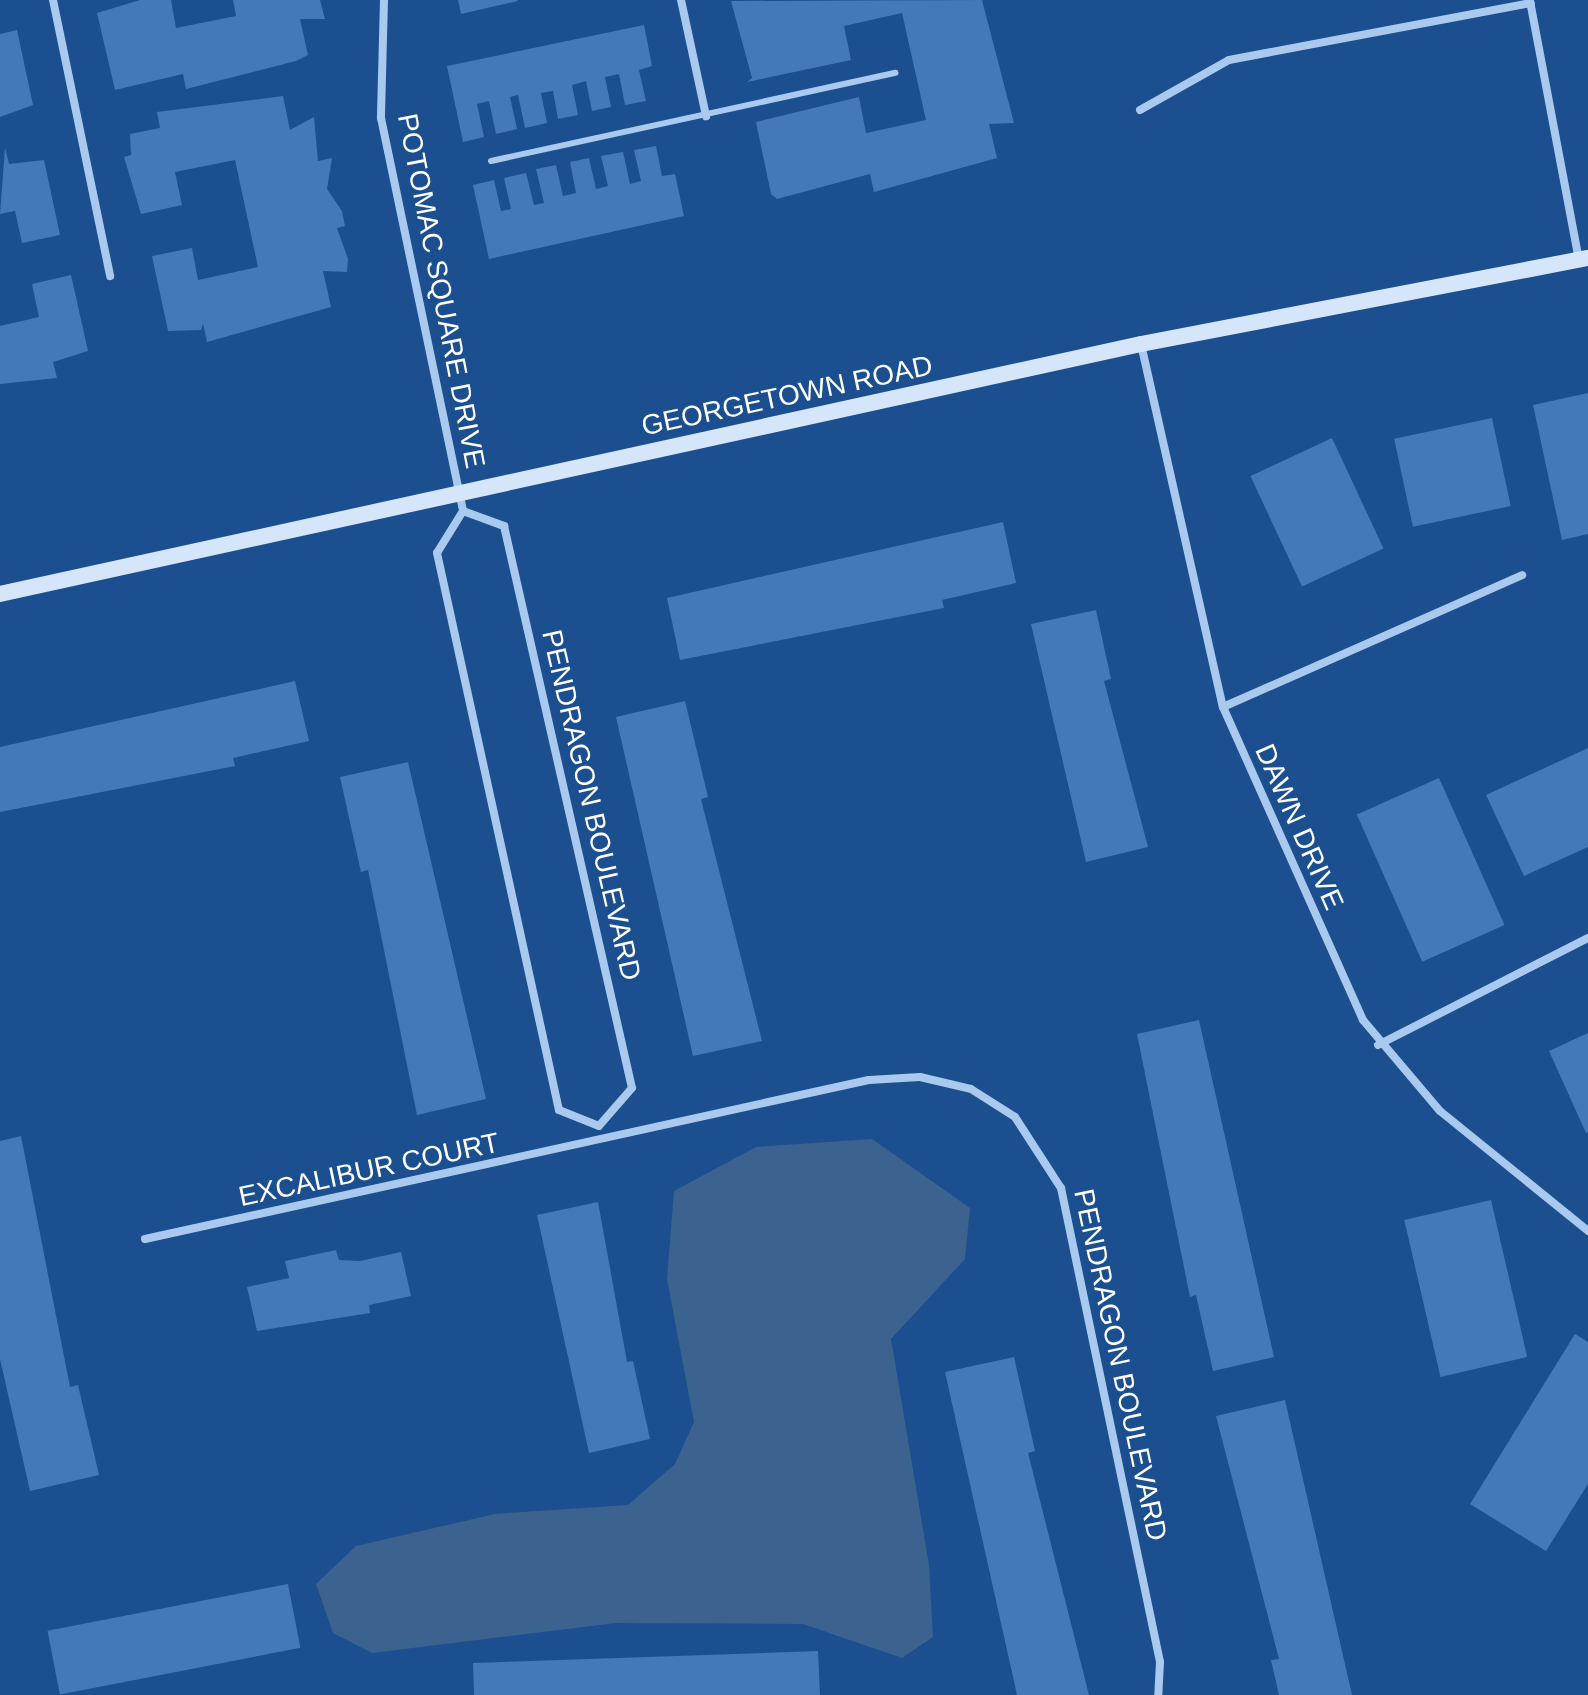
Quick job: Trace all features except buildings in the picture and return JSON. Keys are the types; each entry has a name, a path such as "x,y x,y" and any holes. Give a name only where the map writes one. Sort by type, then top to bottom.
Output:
{"main road":[{"name":"GEORGETOWN ROAD","path":"0,594 461,503 1141,344 1583,259"}],"street":[{"path":"53,0 110,276"},
{"name":"POTOMAC SQUARE DRIVE","path":"384,0 381,118 461,503"},
{"path":"681,0 706,116"},
{"path":"1140,110 1229,60 1530,1 1583,259"},
{"name":"DAWN DRIVE","path":"1141,344 1223,707 1378,1045 1440,1111 1588,1231"},
{"path":"461,503 437,553 559,1110 599,1126 602,1141"},
{"name":"PENDRAGON BOULEVARD","path":"461,503 504,526 632,1088 599,1126"},
{"path":"1223,707 1522,575"},
{"path":"1378,1045 1588,938"},
{"name":"PENDRAGON BOULEVARD","path":"602,1141 903,1076 971,1089 1015,1117 1061,1188 1160,1662 1158,1695"},
{"name":"EXCALIBUR COURT","path":"145,1239 602,1141"}],"lane":[{"path":"491,161 896,73"}],"water":[{"path":"872,1139 970,1208 965,1259 891,1339 929,1565 933,1637 902,1658 803,1624 616,1623 372,1653 333,1633 316,1584 356,1546 495,1514 628,1505 675,1464 694,1422 667,1279 674,1191 756,1147"}]}
